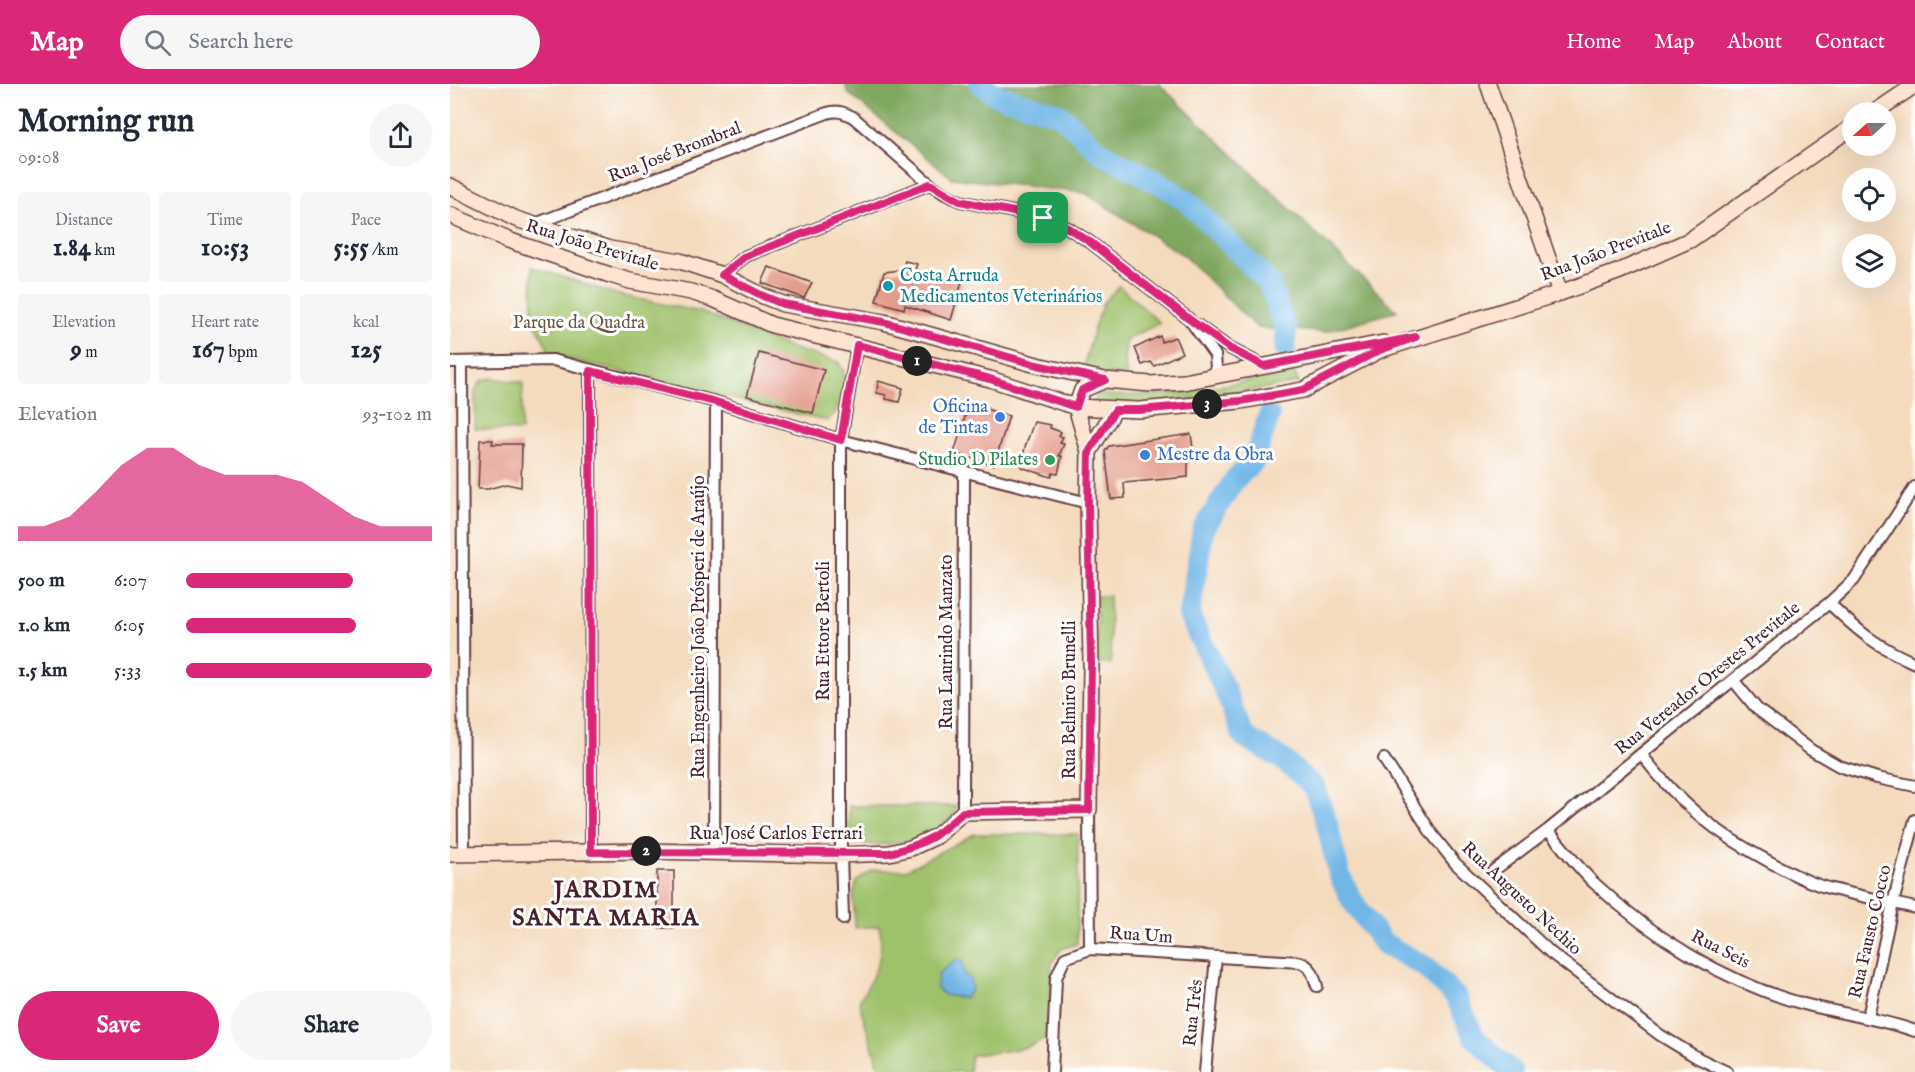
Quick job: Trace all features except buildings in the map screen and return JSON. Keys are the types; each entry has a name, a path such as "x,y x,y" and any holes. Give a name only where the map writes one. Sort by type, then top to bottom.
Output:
{"main road":[{"path":"1488,84 1560,293"},
{"path":"1890,102 1915,85"},
{"name":"Rua João Previtale","path":"450,215 508,240 610,275 691,292 713,299 772,325 990,379 1076,407 1139,410 1241,401 1303,390 1380,350 1560,293 1620,271 1690,240 1842,134"},
{"name":"Rua João Previtale","path":"450,186 516,219 610,249 680,261 722,275 783,304 884,322 1037,365 1105,380 1150,384 1184,382 1416,337"},
{"path":"1300,359 1311,373 1310,382 1303,390"},
{"path":"1076,407 1082,390 1105,380"},
{"name":"Rua Belmiro Brunelli","path":"1076,407 1089,452 1091,664 1089,810"},
{"path":"1089,452 1115,410"},
{"path":"963,812 1089,810"},
{"name":"Rua José Carlos Ferrari","path":"457,854 714,852 841,855 889,853 911,848 937,836 963,812"}],"street":[{"name":"Rua José Brombral","path":"535,224 836,111 853,117 930,184"},
{"path":"722,275 746,256 930,184 960,201 1043,218 1068,228 1090,242 1229,348 1264,366"},
{"path":"1189,319 1215,355 1215,368 1211,377"},
{"name":"Rua Ettore Bertoli","path":"843,919 841,440 857,345"},
{"path":"450,362 553,360 716,402 841,440 964,473 1088,503"},
{"path":"457,854 463,447 462,363"},
{"path":"590,371 591,852"},
{"name":"Rua Engenheiro João Prósperi de Araújo","path":"714,852 716,402"},
{"path":"450,447 463,447"},
{"name":"Rua Laurindo Manzato","path":"963,812 964,473"},
{"name":"Rua Vereador Orestes Previtale","path":"1493,871 1548,830 1829,603 1854,580 1915,487"},
{"path":"1829,603 1862,635 1887,651 1915,663"},
{"path":"1734,681 1757,709 1811,750 1839,766 1877,778 1915,786"},
{"path":"1641,754 1664,783 1686,805 1708,824 1742,847 1783,869 1823,886 1915,908"},
{"name":"Rua Augusto Nechio","path":"1384,759 1432,834 1455,863 1551,953 1660,1035 1727,1072"},
{"name":"Rua Belmiro Brunelli","path":"1089,810 1090,949"},
{"name":"Rua Fausto Cocco","path":"1868,1017 1893,903 1915,820"},
{"name":"Rua Seis","path":"1548,830 1592,881 1666,940 1707,965 1756,987 1804,1004 1868,1017 1915,1031"},
{"name":"Rua Um","path":"1052,1072 1056,978 1065,958 1090,949 1300,962 1312,971 1317,986"},
{"name":"Rua Três","path":"1205,1072 1216,957"}],"green space":[{"path":"845,84 1159,84 1397,311 1324,332 1257,328 1183,255 1085,193 952,178 848,93"},
{"name":"Parque da Quadra","path":"532,267 619,295 701,312 794,349 838,362 843,370 846,383 835,413 827,421 551,355 533,318"},
{"path":"1119,286 1160,323 1127,339 1124,358 1127,376 1082,372 1103,303"},
{"path":"1294,371 1299,383 1143,405 1094,403 1096,394 1171,393"},
{"path":"492,378 523,383 521,431 475,429 475,391 481,381"},
{"path":"1096,596 1109,596 1111,664 1098,664"},
{"path":"849,806 957,806 955,814 920,841 878,845 855,843 849,835"},
{"path":"974,834 1078,834 1077,944 1061,949 1052,963 1050,1032 1043,1039 1025,1047 971,1055 969,1072 880,1072 859,1001 877,965 881,936 879,926 855,928 853,895 857,881 872,870 906,870"}],"water":[{"path":"958,959 962,961 965,976 969,977 972,988 965,998 944,995 937,988 938,974"}],"waterway":[{"path":"980,84 997,95 1059,114 1100,152 1161,184 1189,203 1269,283 1286,329 1285,347"},
{"path":"1269,416 1253,462 1235,479 1203,530 1189,615 1224,688 1243,736 1282,759 1314,787 1327,824 1339,874 1351,899 1383,943 1424,966 1456,997 1474,1037 1512,1072"}],"place":[{"name":"Costa Arruda Medicamentos Veterinários","path":"888,286"},
{"name":"Oficina de Tintas","path":"1000,417"},
{"name":"Mestre da Obra","path":"1145,455"},
{"name":"Studio D Pilates","path":"1050,460"}],"district":[{"name":"JARDIM SANTA MARIA","path":"606,904"}],"route":[{"path":"930,184 960,201 1043,218 1068,228 1090,242 1229,348 1264,366 1416,337 1380,350 1303,390 1241,401 1115,410 1089,452 1091,664 1089,810 963,812 937,836 911,848 889,853 841,855 591,852 590,371 716,402 841,440 857,345 990,379 1076,407 1082,390 1105,380 1037,365 884,322 783,304 722,275 746,256 930,184"}]}
